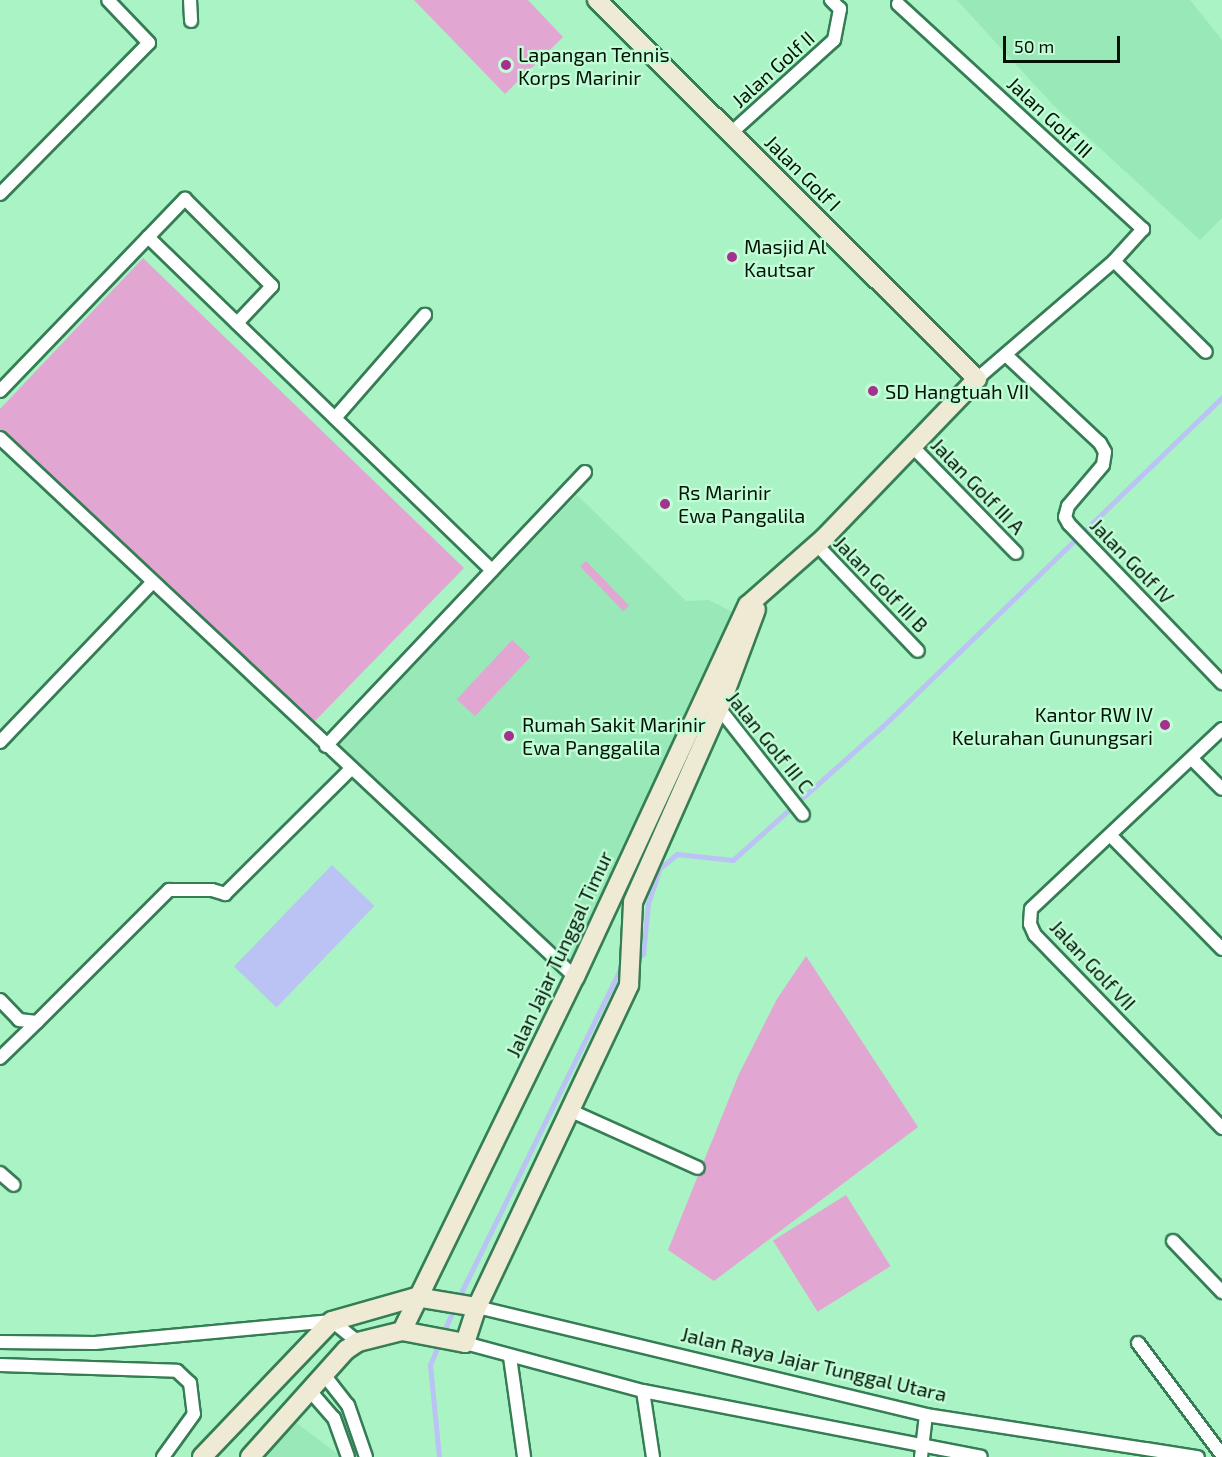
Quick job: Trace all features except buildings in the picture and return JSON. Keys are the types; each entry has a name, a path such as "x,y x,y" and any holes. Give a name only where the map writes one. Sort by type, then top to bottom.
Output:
{"main road":[{"name":"Jalan Golf I","path":"597,0 977,379"},
{"name":"Jalan Jajar Tunggal Timur","path":"406,1332 420,1298 575,977 748,605 758,599 817,545 977,379"},
{"name":"Jalan Jajar Tunggal Timur","path":"459,1341 473,1306 628,985 632,966 633,902 720,706 758,599"},
{"name":"Jalan Raya Jajar Tunggal Utara","path":"420,1298 473,1306"},
{"path":"202,1457 332,1321 420,1298"},
{"path":"250,1457 346,1350 358,1342 406,1332 459,1341"}],"street":[{"path":"0,194 149,43 108,0"},
{"path":"190,0 191,21"},
{"name":"Jalan Golf II","path":"731,133 834,40 840,9 831,0"},
{"name":"Jalan Golf III","path":"898,4 1143,230 1114,261 1008,356 977,379"},
{"path":"0,391 185,200 272,286 237,323"},
{"path":"148,237 492,570"},
{"path":"1114,261 1206,352"},
{"path":"335,418 425,315"},
{"name":"Jalan Golf IV","path":"1008,356 1100,443 1105,452 1103,465 1068,506 1065,517 1069,524 1222,683"},
{"path":"0,438 575,977"},
{"name":"Jalan Golf III A","path":"912,446 1016,553"},
{"path":"326,746 585,472"},
{"name":"Jalan Golf III B","path":"817,545 918,651"},
{"path":"0,742 153,582"},
{"name":"Jalan Golf III C","path":"705,695 720,706 803,815"},
{"name":"Jalan Golf VII","path":"1222,729 1031,909 1030,924 1035,935 1222,1128"},
{"path":"1192,759 1222,789"},
{"path":"0,1058 170,890 212,890 225,894 351,769"},
{"path":"1110,835 1222,950"},
{"path":"0,1000 19,1020 37,1022"},
{"path":"569,1110 698,1168"},
{"path":"0,1173 14,1185"},
{"path":"1173,1240 1222,1292"},
{"name":"Jalan Raya Jajar Tunggal Utara","path":"473,1306 926,1414 1198,1457"},
{"path":"0,1342 95,1343 332,1321 358,1342"},
{"path":"459,1341 510,1357 643,1390 921,1452 981,1457"},
{"path":"1138,1343 1222,1455"},
{"path":"510,1357 525,1457"},
{"path":"0,1365 170,1369 190,1383 194,1414 188,1426 163,1457"},
{"path":"325,1376 348,1405 366,1457"},
{"path":"643,1390 653,1457"},
{"path":"310,1392 334,1418 348,1457"},
{"path":"921,1452 926,1414"}],"shaded area":[{"name":"Lapangan Tennis Korps Marinir","path":"414,0 528,0 563,37 505,94"},
{"path":"957,0 1190,0 1222,40 1222,218 1200,240 1054,106"},
{"path":"143,258 464,568 314,722 0,430 0,409"},
{"name":"Rumah Sakit Marinir Ewa Panggalila","path":"577,495 686,601 709,600 733,612 567,971 326,753"},
{"path":"586,561 629,606 623,611 580,567"},
{"path":"512,640 530,657 475,716 457,699"},
{"path":"806,956 918,1127 714,1281 668,1250 739,1074 777,999"},
{"path":"846,1195 891,1266 818,1312 773,1241"},
{"path":"294,1421 339,1455 340,1457 264,1457"}],"water":[{"path":"332,865 374,906 276,1007 234,966"}],"waterway":[{"path":"635,958 643,954 648,904 660,868 677,854 733,860 882,727 1222,397"},
{"path":"457,1301 624,962"},
{"path":"443,1334 454,1308"},
{"path":"439,1457 430,1365 440,1342"}],"place":[{"name":"Lapangan Tennis Korps Marinir","path":"506,65"},
{"name":"Masjid Al Kautsar","path":"732,257"},
{"name":"SD Hangtuah VII","path":"873,391"},
{"name":"Rs Marinir Ewa Pangalila","path":"665,504"},
{"name":"Kantor RW IV Kelurahan Gunungsari","path":"1165,725"},
{"name":"Rumah Sakit Marinir Ewa Panggalila","path":"509,736"}]}
